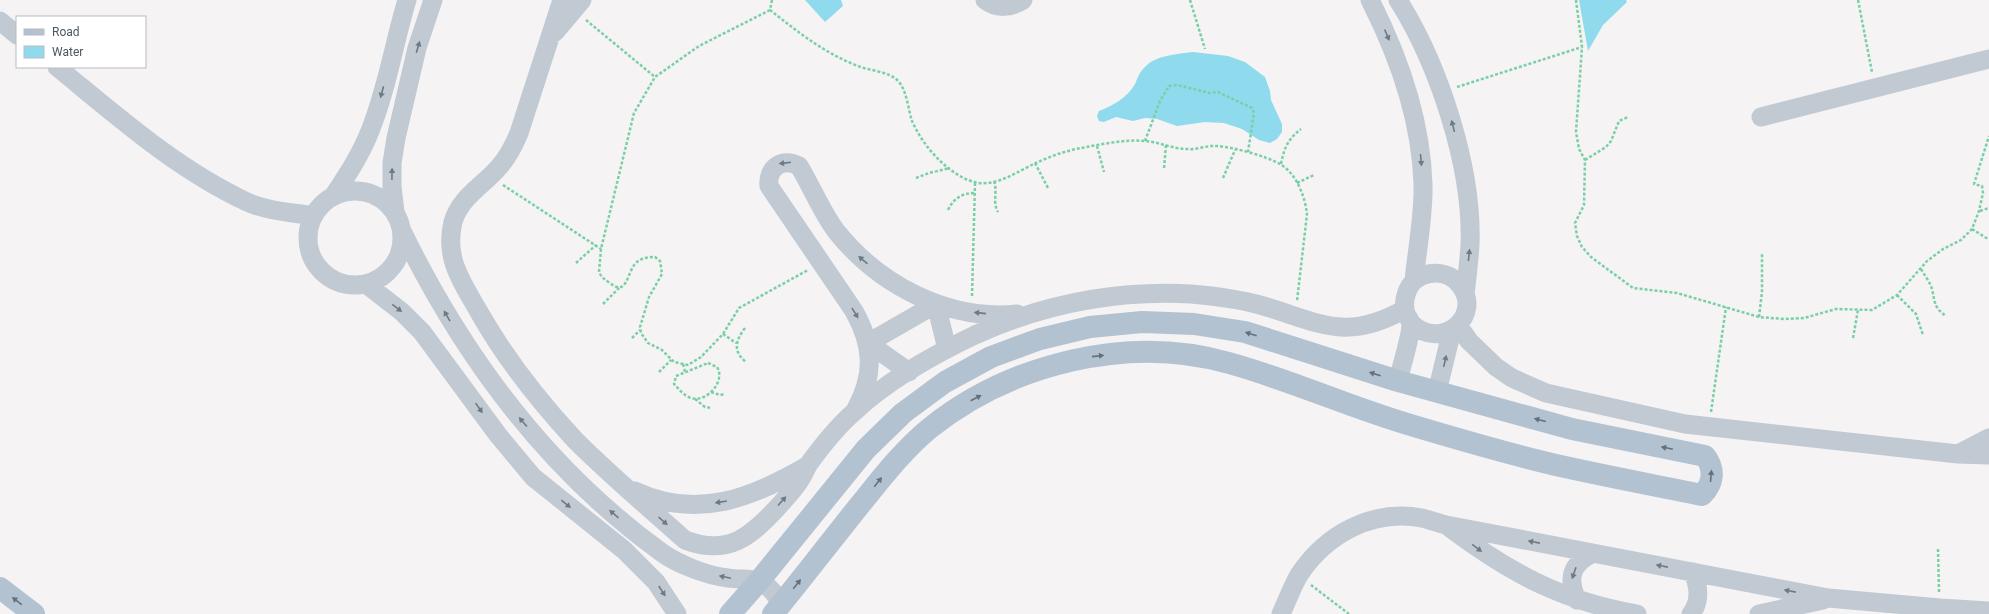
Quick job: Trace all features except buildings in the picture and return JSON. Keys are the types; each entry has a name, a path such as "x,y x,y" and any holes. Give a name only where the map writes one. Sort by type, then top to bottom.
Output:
{"main road":[{"path":"730,614 759,581 866,449 903,413 945,382 991,357 1040,339 1090,327 1142,322 1194,324 1245,332 1437,392 1572,428 1705,456 1711,467 1712,479 1710,485 1702,494 1555,465 1410,425 1226,362 1181,354 1136,352 1092,357 1048,366 1005,382 966,403 929,429 896,460 777,609"},
{"path":"0,588 34,614"}],"street":[{"path":"334,195 360,153 370,131 378,108 407,0"},
{"path":"433,0 417,48 396,138 392,162 392,188 395,212 402,231 425,278 447,316 514,412 552,456 593,497 637,534 671,559 727,578 759,581 773,592 777,609"},
{"path":"985,0 998,6 1008,7 1023,0"},
{"path":"1370,0 1393,49 1406,87 1420,152 1423,185 1414,281 1406,294 1408,316 1398,381"},
{"path":"1398,0 1416,31 1442,91 1452,123 1466,187 1470,245 1465,294 1465,314 1455,328 1437,392"},
{"path":"573,3 548,41 519,133 507,157 499,168 462,203 454,220 450,239 452,259 459,277 492,335 532,389 575,440 685,540 698,545 712,547 725,545 739,541 761,525 799,482 808,466 855,411 863,396 868,378 870,361 868,343 854,310 821,264 769,186 768,180 772,169 782,162 788,162 799,166 820,207 854,252 875,270 898,286 936,304 971,313 993,315 1032,313"},
{"path":"0,21 16,34"},
{"path":"1761,117 1989,59"},
{"path":"57,68 116,116 179,163 246,202 313,216"},
{"path":"370,131 396,138"},
{"path":"395,212 381,198 363,191 353,190 334,195 326,200 313,216 308,234 310,254 315,263 332,279 342,284 354,286 366,284 379,279 390,271 400,252 402,231"},
{"path":"1414,281 1428,274 1443,274 1456,281 1465,294"},
{"path":"366,284 402,312 422,332 498,435 533,477 624,550 656,582 677,614"},
{"path":"855,411 909,372 947,349 1032,313 1064,304 1095,298 1160,293 1225,298 1257,304 1295,315 1321,325 1356,327 1408,316"},
{"path":"868,343 936,304"},
{"path":"936,304 947,349"},
{"path":"1408,316 1423,332 1430,334 1438,335 1455,328"},
{"path":"1455,328 1487,359 1512,378 1546,393 1685,424 1958,454 1989,455"},
{"path":"868,343 909,372"},
{"path":"1958,454 1980,445 1989,438"},
{"path":"624,485 662,500 683,504 716,503 748,496 808,466"},
{"path":"748,496 761,525"},
{"path":"683,504 685,540"},
{"path":"1281,614 1298,576 1312,556 1330,540 1351,527 1368,521 1398,516 1422,518 1446,525 1828,598 1986,612"},
{"path":"1446,525 1486,555 1530,581 1577,600 1637,614"},
{"path":"1577,600 1572,589 1571,578 1575,567 1583,558 1593,553"},
{"path":"1691,614 1698,597 1698,584 1693,572"},
{"path":"1759,614 1828,598"}],"path":[{"path":"770,10 772,0"},
{"path":"1190,0 1205,49"},
{"path":"1576,0 1582,47 1576,132 1579,149 1585,160 1584,205 1575,222 1577,236 1582,247 1591,257 1633,288 1677,293 1759,317 1784,320 1804,318 1836,309 1872,310 1897,296 1932,257 1943,249 1961,240 1972,229 1980,211 1983,193 1982,186 1974,184 1989,136"},
{"path":"1858,0 1875,88"},
{"path":"573,3 655,77"},
{"path":"619,288 615,288 599,272 601,249 634,113 655,77 699,46 770,10"},
{"path":"770,10 808,40 830,53 859,66 892,76 899,81 913,121 923,141 935,156 950,168 975,182 994,181 1015,174 1035,163 1055,155 1121,141 1145,141 1188,149 1215,146 1248,152 1281,164 1297,183 1304,198 1307,214 1295,315"},
{"path":"1442,91 1582,47"},
{"path":"1145,141 1160,101 1169,86 1177,85 1210,93 1218,92 1252,108 1254,113 1248,152"},
{"path":"1585,160 1606,147 1611,141 1619,121 1628,117"},
{"path":"1281,164 1284,148 1292,137 1301,129"},
{"path":"1164,168 1166,145"},
{"path":"1097,146 1104,172"},
{"path":"1223,178 1235,150"},
{"path":"1035,163 1048,188"},
{"path":"916,178 950,168"},
{"path":"1297,183 1314,175"},
{"path":"489,176 601,249"},
{"path":"994,181 996,192 994,203 998,212"},
{"path":"971,313 975,182"},
{"path":"948,210 956,199 968,193 975,193"},
{"path":"1980,211 1989,208"},
{"path":"1972,229 1988,238"},
{"path":"576,263 596,245"},
{"path":"1759,317 1762,292 1762,253"},
{"path":"603,304 624,285 635,264 648,257 655,257 660,261 662,274 649,297 640,330 632,338"},
{"path":"640,330 648,343 662,350 671,360 683,364 695,362 724,334 739,308 821,264"},
{"path":"1921,269 1929,283 1934,304 1939,311 1946,316"},
{"path":"1897,296 1916,314 1923,335"},
{"path":"1708,427 1726,308"},
{"path":"1853,338 1858,310"},
{"path":"745,328 736,343 738,354 746,362"},
{"path":"724,334 736,343"},
{"path":"659,372 671,360"},
{"path":"695,399 706,396 719,381 720,376 717,367 708,363 685,372 676,376 674,384 685,395 711,408"},
{"path":"683,364 685,372"},
{"path":"711,392 720,395 725,394"},
{"path":"1938,549 1940,608"},
{"path":"1298,576 1349,614"}],"water":[{"path":"805,0 841,0 843,6 825,22"},
{"path":"1579,0 1626,0 1627,2 1603,25 1588,51"},
{"path":"1193,52 1228,56 1245,62 1265,77 1270,91 1271,100 1282,124 1282,132 1277,139 1270,143 1259,140 1242,129 1224,123 1205,122 1177,126 1157,119 1145,118 1133,121 1116,117 1104,122 1099,121 1097,116 1099,111 1115,104 1124,97 1132,89 1142,70 1151,62 1162,57"}]}
